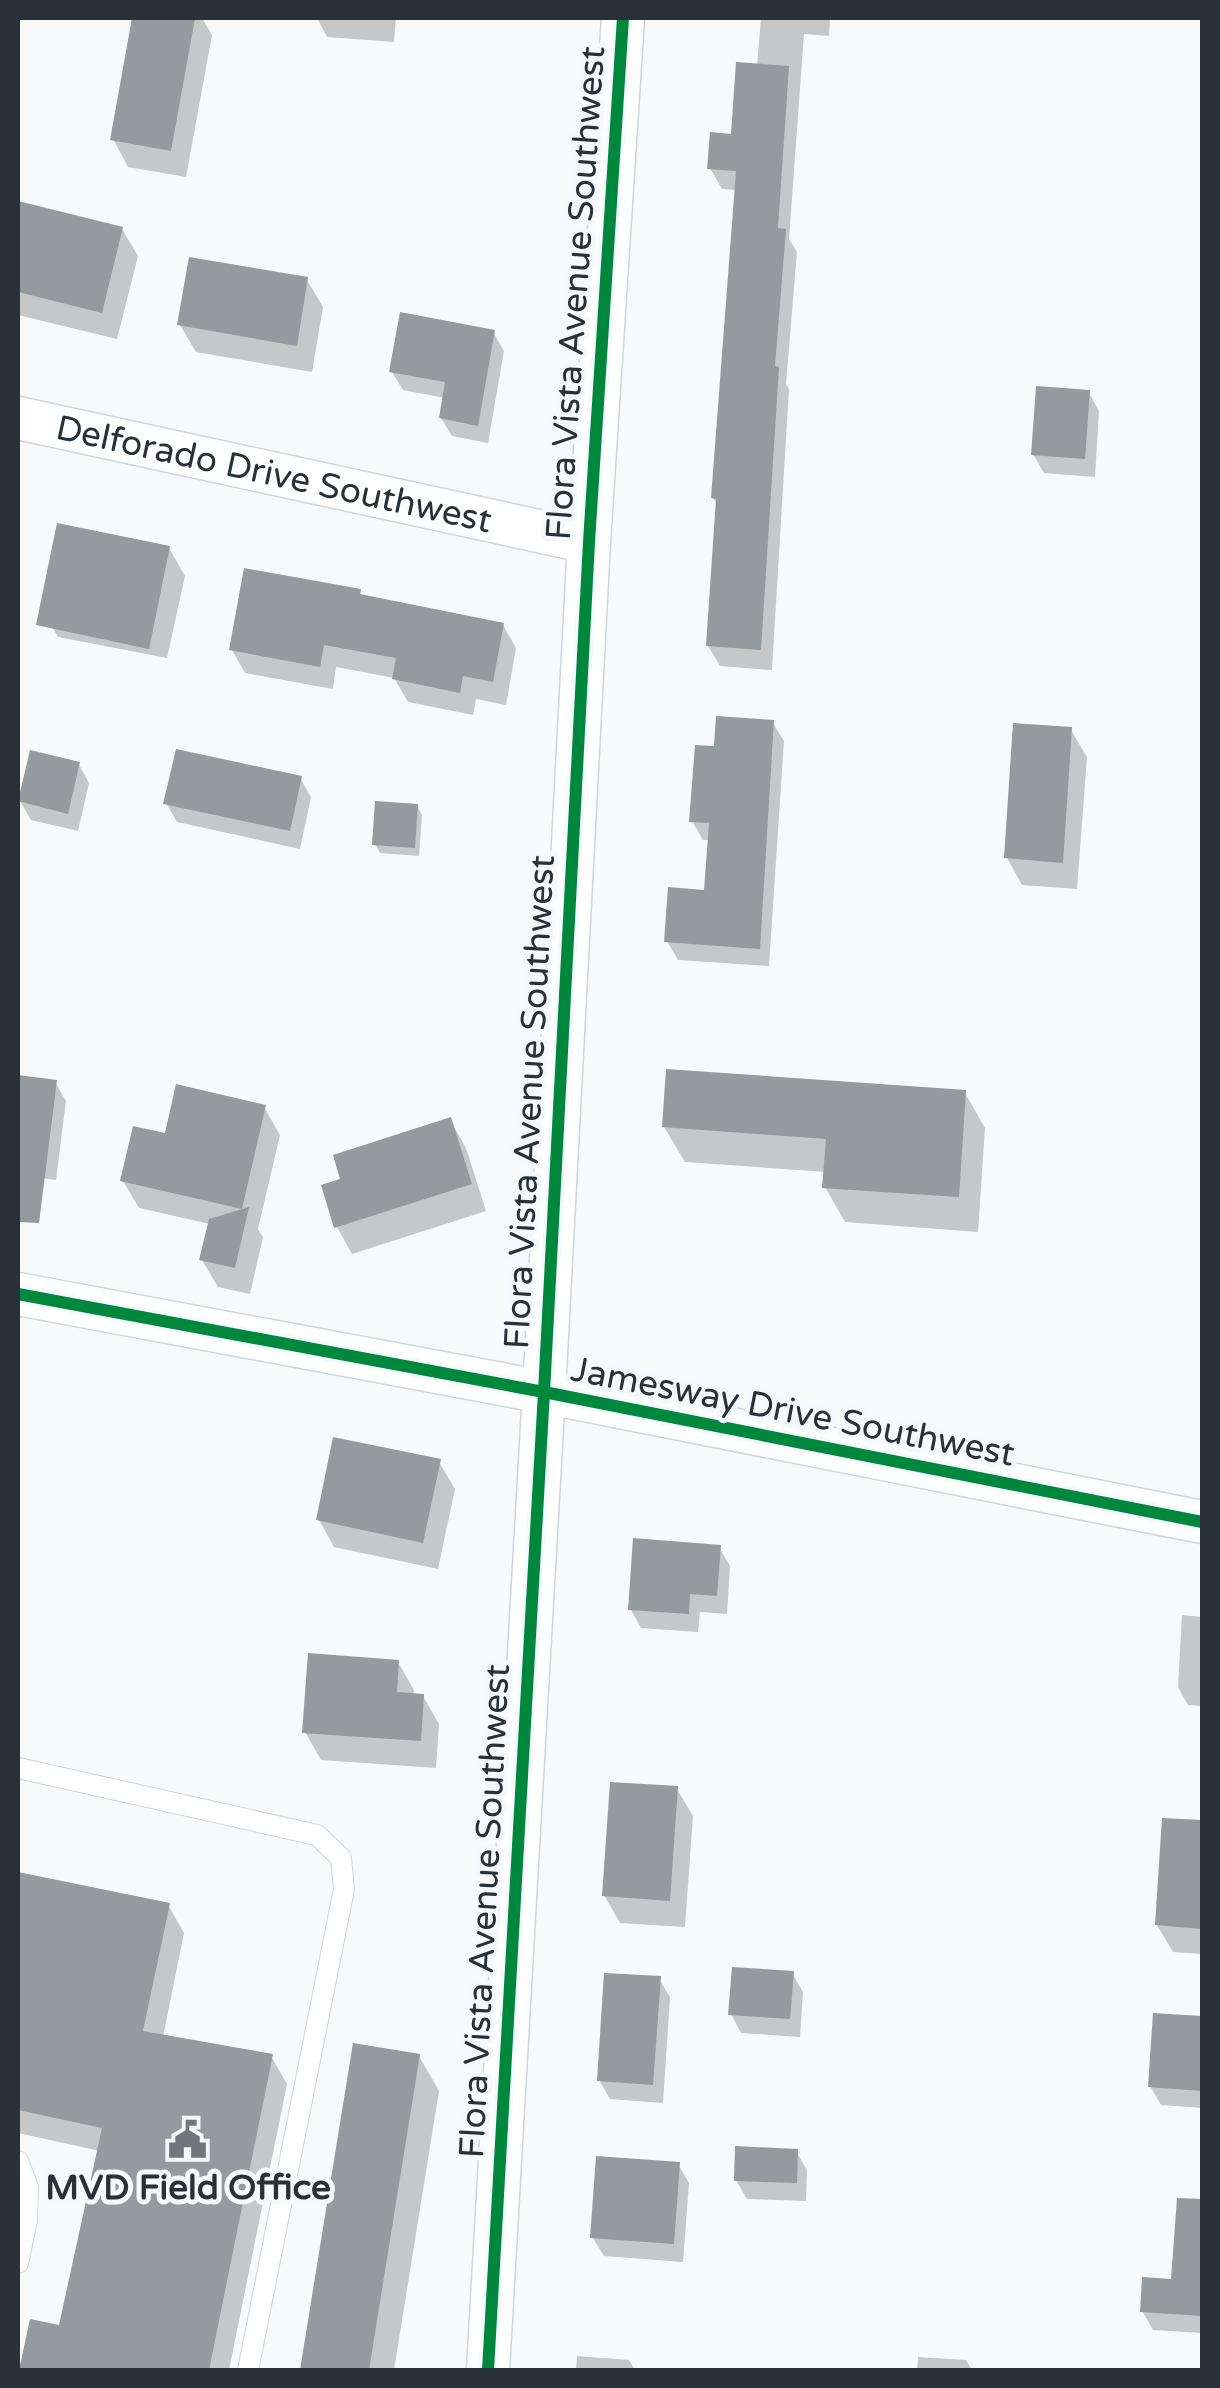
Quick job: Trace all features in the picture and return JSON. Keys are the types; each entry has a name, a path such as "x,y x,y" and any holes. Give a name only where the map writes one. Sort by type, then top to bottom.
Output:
{"street":[{"name":"Flora Vista Avenue Southwest","path":"488,2370 589,542 623,18"},
{"name":"Delforado Drive Southwest","path":"18,418 589,542"},
{"name":"Jamesway Drive Southwest","path":"18,1294 544,1392 1202,1522"}],"lane":[{"path":"18,1768 318,1836 341,1858 344,1889 248,2370"},
{"path":"18,2160 28,2188 27,2220 18,2264"}],"building":[{"path":"132,18 195,18 171,151 110,140"},
{"path":"736,62 789,66 778,228 786,229 761,650 706,646 716,499 711,498 736,171 707,169 710,132 731,134"},
{"path":"18,201 123,227 102,313 18,292"},
{"path":"189,257 308,277 297,346 177,325"},
{"path":"400,312 495,330 478,426 439,418 445,382 389,372"},
{"path":"1036,386 1090,390 1085,459 1031,455"},
{"path":"57,523 170,546 149,649 36,625"},
{"path":"244,568 361,589 360,594 504,623 493,682 463,676 460,693 392,679 396,658 324,645 320,667 229,650"},
{"path":"716,716 774,720 760,949 664,942 668,887 704,890 709,823 689,822 695,745 714,746"},
{"path":"1013,723 1072,727 1063,863 1004,858"},
{"path":"176,749 302,776 290,831 163,804"},
{"path":"30,750 80,762 68,814 18,801"},
{"path":"375,801 418,804 415,848 372,845"},
{"path":"666,1069 966,1090 959,1197 822,1188 826,1139 662,1127"},
{"path":"18,1075 57,1080 39,1223 18,1222"},
{"path":"176,1084 266,1105 242,1209 120,1181 133,1126 165,1133"},
{"path":"451,1117 472,1184 334,1228 321,1185 340,1179 333,1155"},
{"path":"249,1207 235,1268 199,1260 209,1219"},
{"path":"333,1437 441,1459 423,1543 316,1520"},
{"path":"633,1538 721,1545 717,1596 690,1594 689,1614 628,1610"},
{"path":"308,1653 399,1660 397,1692 424,1694 421,1741 302,1733"},
{"path":"610,1782 678,1786 670,1901 602,1896"},
{"path":"1162,1818 1202,1820 1202,1929 1155,1925"},
{"path":"18,1872 170,1903 143,2031 273,2054 209,2370 19,2370 30,2319 59,2325 102,2128 18,2110"},
{"path":"732,1967 794,1971 790,2019 728,2015"},
{"path":"604,1973 661,1976 653,2085 597,2081"},
{"path":"1153,2013 1202,2016 1202,2091 1148,2087"},
{"path":"353,2043 420,2054 369,2370 300,2370"},
{"path":"735,2146 798,2149 797,2183 734,2181"},
{"path":"596,2156 680,2162 674,2244 590,2238"},
{"path":"1177,2198 1202,2199 1202,2316 1140,2312 1142,2277 1171,2279"}],"cycle path":[{"path":"488,2370 589,542 623,18"},
{"path":"18,1294 544,1392 1202,1522"}],"place":[{"name":"MVD Field Office","path":"188,2140"}]}
